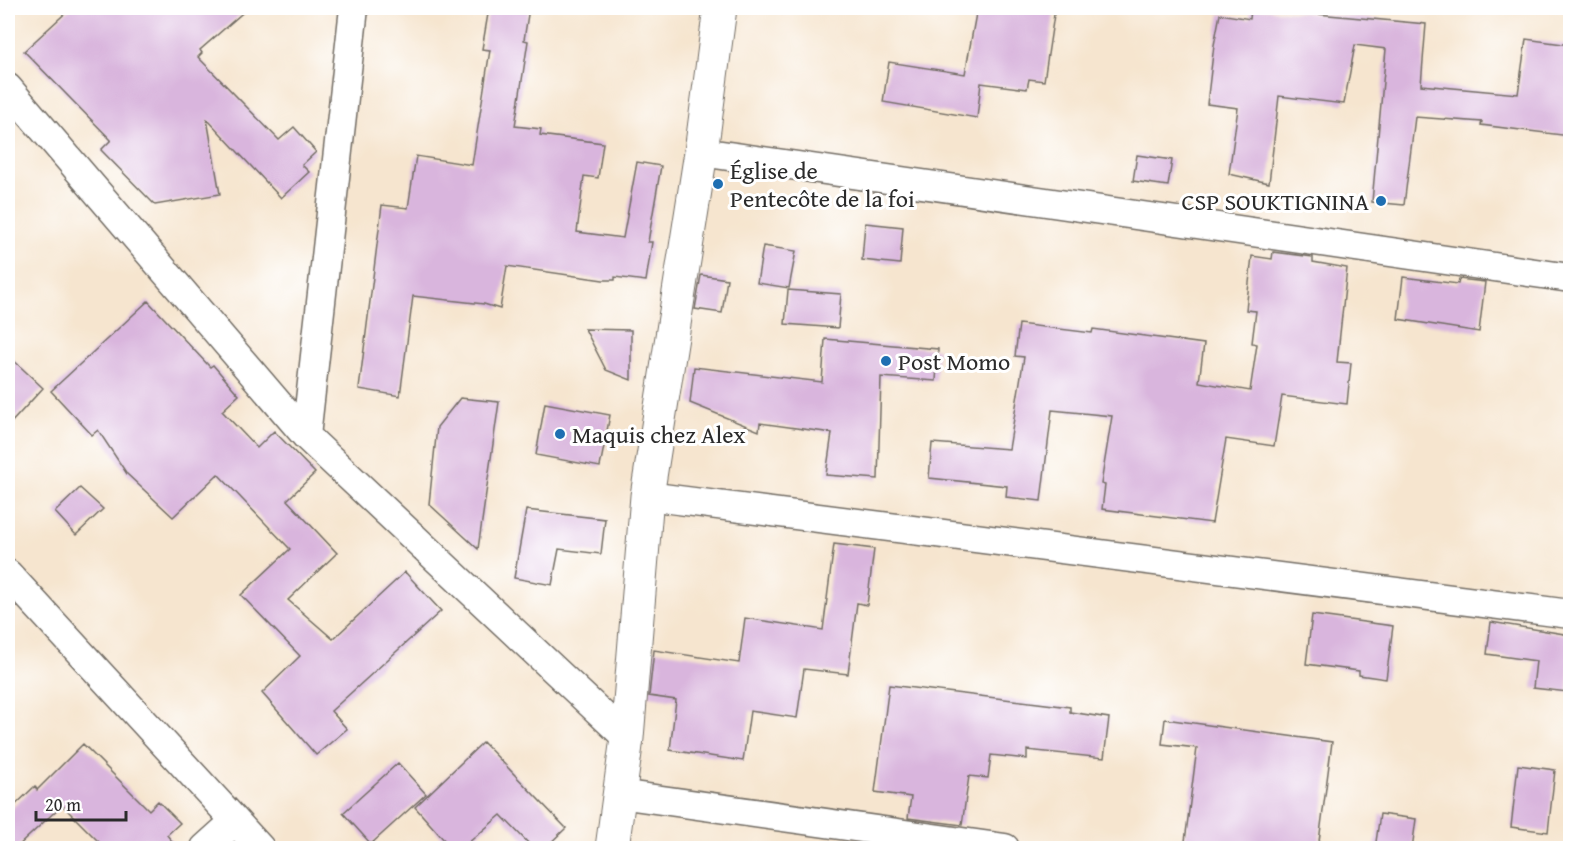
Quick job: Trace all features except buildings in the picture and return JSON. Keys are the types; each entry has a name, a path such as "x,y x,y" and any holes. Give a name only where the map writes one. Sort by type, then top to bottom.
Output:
{"street":[{"path":"306,436 354,8"},
{"path":"612,849 627,738 647,496 701,152 720,8"},
{"path":"8,88 306,436 627,738"},
{"path":"701,152 1570,278"},
{"path":"647,496 1570,614"},
{"path":"8,574 260,849"},
{"path":"620,794 1005,849"},
{"path":"205,849 235,821"}],"place":[{"name":"Église de Pentecôte de la foi","path":"718,184"},
{"name":"CSP SOUKTIGNINA","path":"1381,201"},
{"name":"Post Momo","path":"886,361"},
{"name":"Maquis chez Alex","path":"560,434"}]}
